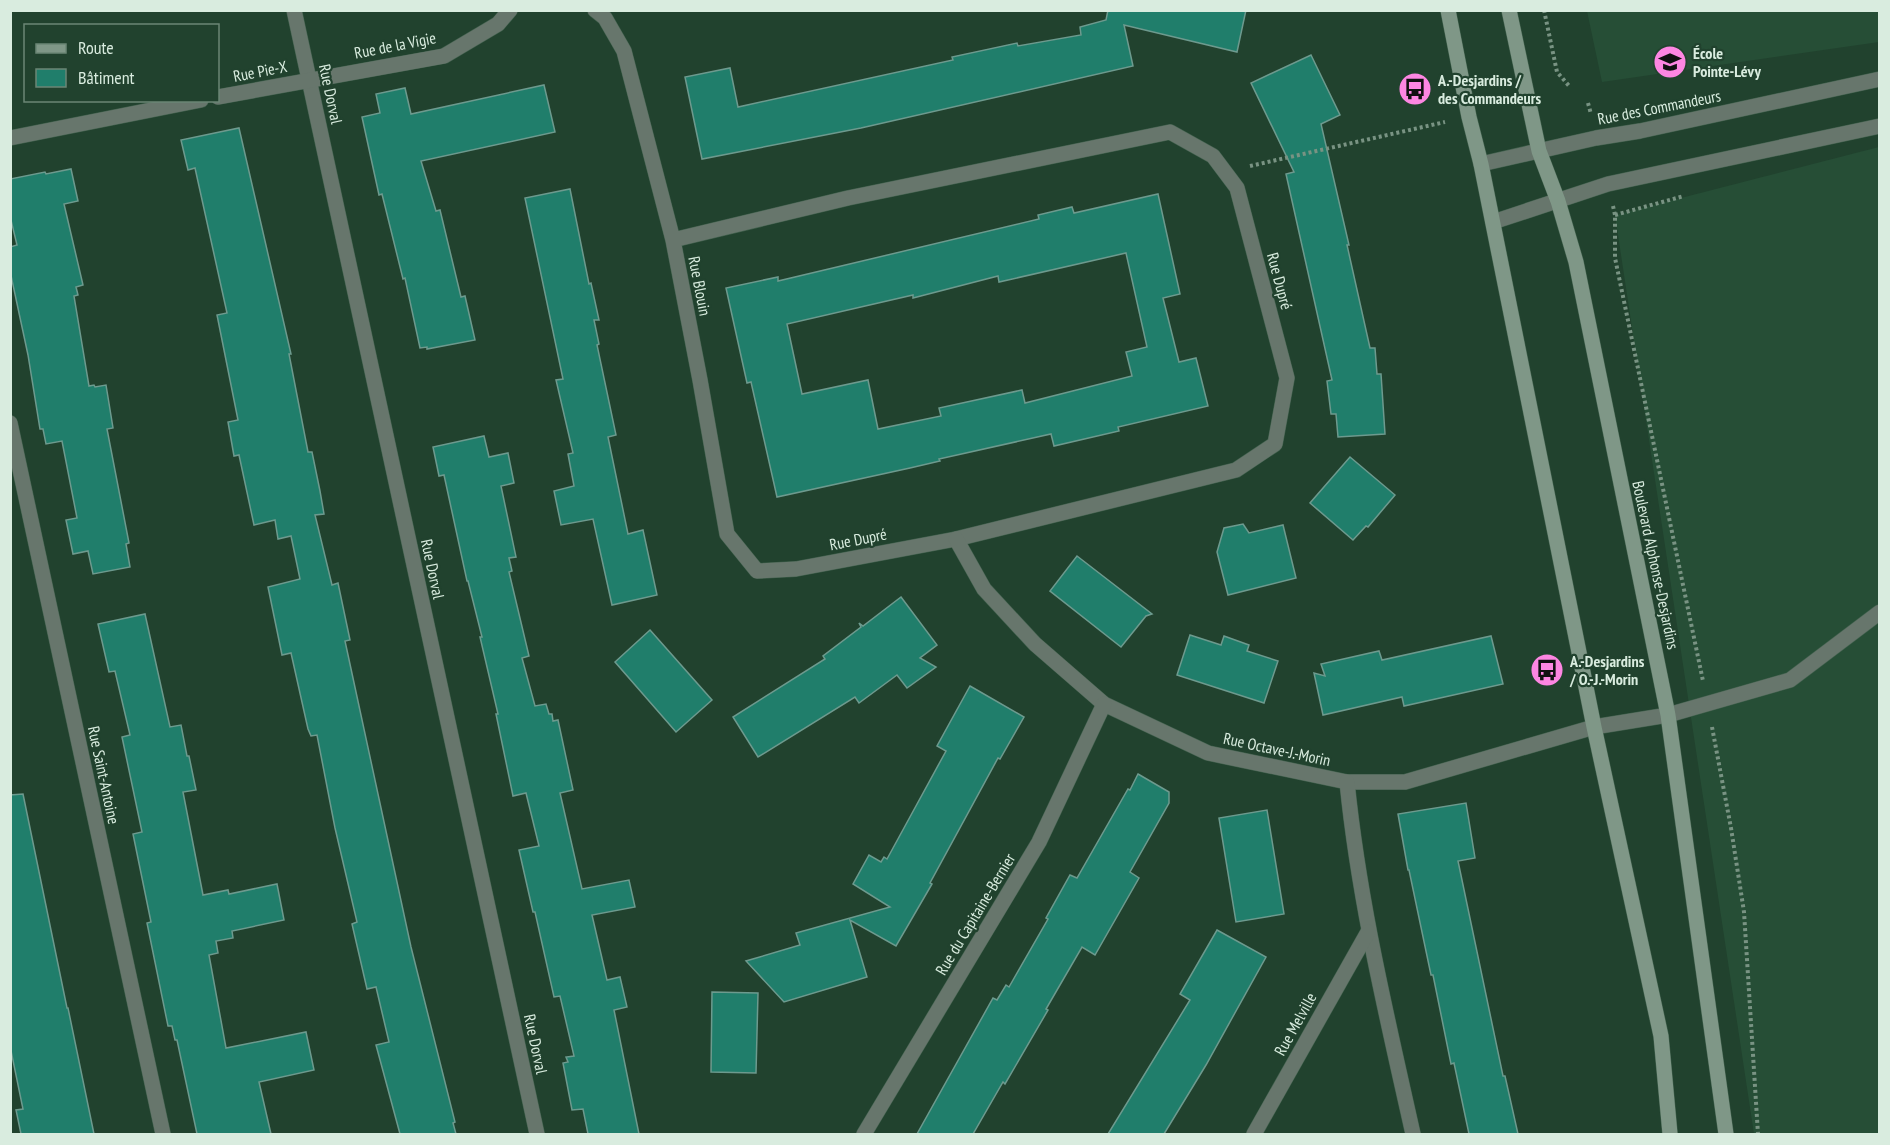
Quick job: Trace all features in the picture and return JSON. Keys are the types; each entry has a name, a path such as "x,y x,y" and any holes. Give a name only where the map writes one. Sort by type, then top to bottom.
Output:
{"main road":[{"path":"1448,10 1493,222 1594,728 1661,1036 1670,1134"},
{"name":"Boulevard Alphonse-Desjardins","path":"1509,10 1539,151 1558,201 1576,262 1668,715 1726,1134"}],"street":[{"name":"Rue Dorval","path":"294,10 537,1134"},
{"name":"Rue de la Vigie","path":"309,79 444,56 498,24 510,10"},
{"name":"Rue Blouin","path":"596,10 605,18 624,51 672,240 727,534 757,571"},
{"name":"Rue Pie-X","path":"219,97 309,79"},
{"name":"Rue des Commandeurs","path":"1481,164 1880,79"},
{"path":"10,138 191,102"},
{"path":"1493,222 1608,184 1880,126"},
{"name":"Rue Dupré","path":"672,240 848,198 1170,132 1213,156 1237,188 1287,378 1275,444 1236,470 956,539 796,569 757,571"},
{"name":"Rue Saint-Antoine","path":"10,423 163,1134"},
{"name":"Rue Octave-J.-Morin","path":"956,539 984,590 1035,644 1104,704 1208,753 1347,782 1405,782 1594,728 1668,715 1790,680 1880,612"},
{"name":"Rue du Capitaine-Bernier","path":"864,1134 1039,842 1104,704"},
{"path":"1347,782 1368,932 1413,1134"},
{"name":"Rue Melville","path":"1254,1134 1368,932"}],"path":[{"path":"1544,10 1557,72 1570,87"},
{"path":"1225,172 1469,117"},
{"path":"1613,207 1615,258 1702,678"},
{"path":"1710,717 1731,828 1743,912 1758,1134"}],"shaded area":[{"name":"École Pointe-Lévy","path":"1587,11 1879,11 1879,42 1602,82"},
{"path":"1879,147 1879,1134 1754,1134 1615,215"}],"building":[{"path":"1108,10 1246,10 1237,52 1124,25 1133,66 861,128 702,159 685,77 730,68 738,107 953,60 952,57 1017,43 1018,46 1081,35 1080,27 1106,20"},
{"path":"1311,55 1340,115 1321,124 1370,348 1375,348 1377,374 1381,374 1385,434 1338,437 1336,414 1331,414 1327,381 1332,380 1286,174 1294,172 1251,83"},
{"path":"544,85 555,132 421,161 436,211 440,210 461,297 465,296 475,340 427,349 427,347 420,348 405,278 403,279 382,194 379,195 362,117 380,113 376,94 405,88 411,114"},
{"path":"239,128 291,354 289,354 308,452 312,452 320,491 324,514 315,515 332,585 338,583 350,640 345,641 411,947 455,1122 453,1123 456,1134 400,1134 376,1045 389,1042 376,987 367,989 352,924 357,922 335,828 317,735 311,736 308,729 291,653 282,655 268,587 300,579 291,536 278,539 275,520 254,525 239,455 234,456 228,422 238,420 217,315 227,313 195,168 188,170 181,140"},
{"path":"71,169 78,201 64,204 83,285 76,287 78,295 74,296 89,386 106,385 113,428 107,429 129,543 126,544 130,567 93,574 88,551 73,554 66,520 77,518 62,441 46,444 43,429 40,429 28,355 10,271 10,247 17,245 10,216 10,179"},
{"path":"570,189 589,284 591,283 599,320 594,320 599,344 597,345 616,435 608,437 628,534 643,530 657,595 612,605 593,519 561,525 554,491 574,486 568,454 573,453 556,380 563,379 525,198"},
{"path":"1158,194 1180,294 1163,298 1179,362 1196,358 1208,406 1118,427 1119,431 1054,446 1051,434 777,497 751,382 747,383 726,288 778,277 778,281 1039,219 1038,215 1072,207 1074,213","holes":["1126,253 1147,347 1126,352 1132,376 1025,403 1022,390 939,408 941,416 878,429 868,380 802,394 787,324 913,295 913,298 998,276 999,282"]},
{"path":"484,436 489,457 508,453 514,483 501,486 516,557 509,558 512,571 509,572 529,656 522,658 535,706 546,704 553,721 558,720 573,790 560,793 582,889 629,880 635,907 592,915 607,980 620,977 627,1007 614,1010 639,1134 588,1134 583,1109 572,1110 563,1063 568,1062 566,1057 574,1056 560,996 554,997 519,850 539,846 526,793 513,796 496,714 498,714 480,637 482,637 467,581 444,475 439,476 433,447"},
{"path":"1350,457 1395,495 1368,527 1366,526 1353,540 1310,503"},
{"path":"1243,524 1249,533 1283,525 1296,578 1228,595 1217,552 1224,528"},
{"path":"1077,556 1152,614 1146,616 1121,647 1050,591"},
{"path":"901,597 937,645 920,658 936,667 907,688 897,675 859,703 855,697 758,757 733,717 825,659 823,656 861,627 859,623 863,626"},
{"path":"145,614 170,727 181,725 187,756 189,756 196,790 183,792 203,895 228,890 229,894 277,884 284,920 232,931 233,938 216,941 218,953 209,955 226,1048 306,1032 314,1070 259,1082 271,1134 197,1134 177,1040 175,1040 172,1026 168,1026 147,923 151,922 133,834 142,832 122,737 130,735 115,671 109,672 98,624"},
{"path":"650,630 712,700 676,732 615,662"},
{"path":"1190,635 1221,645 1224,636 1249,645 1247,651 1278,661 1264,703 1177,675"},
{"path":"1491,636 1503,684 1404,706 1402,697 1323,715 1314,673 1325,676 1321,664 1379,651 1382,660"},
{"path":"970,686 1024,717 1000,759 998,758 930,883 932,884 896,946 850,920 867,977 784,1002 746,961 800,945 796,933 890,907 853,884 869,855 881,862 884,857 887,859 946,751 937,746"},
{"path":"1138,774 1169,792 1169,803 1130,872 1139,878 1095,955 1082,947 1005,1084 1003,1082 973,1134 917,1134 993,998 997,1000 1006,985 1009,987 1070,875 1077,878"},
{"path":"23,794 94,1134 21,1134 16,1110 23,1109 10,1046 10,795"},
{"path":"1466,803 1475,858 1458,861 1503,1076 1505,1076 1518,1134 1469,1134 1454,1063 1451,1064 1433,975 1431,975 1398,814"},
{"path":"1267,810 1284,914 1236,922 1219,818"},
{"path":"1217,930 1266,957 1206,1065 1164,1134 1108,1134 1190,1000 1180,994"},
{"path":"712,992 758,993 756,1073 711,1072"}],"place":[{"name":"École Pointe-Lévy","path":"1670,62"},
{"name":"A.-Desjardins / des Commandeurs","path":"1415,89"},
{"name":"A.-Desjardins / O.-J.-Morin","path":"1547,670"}]}
